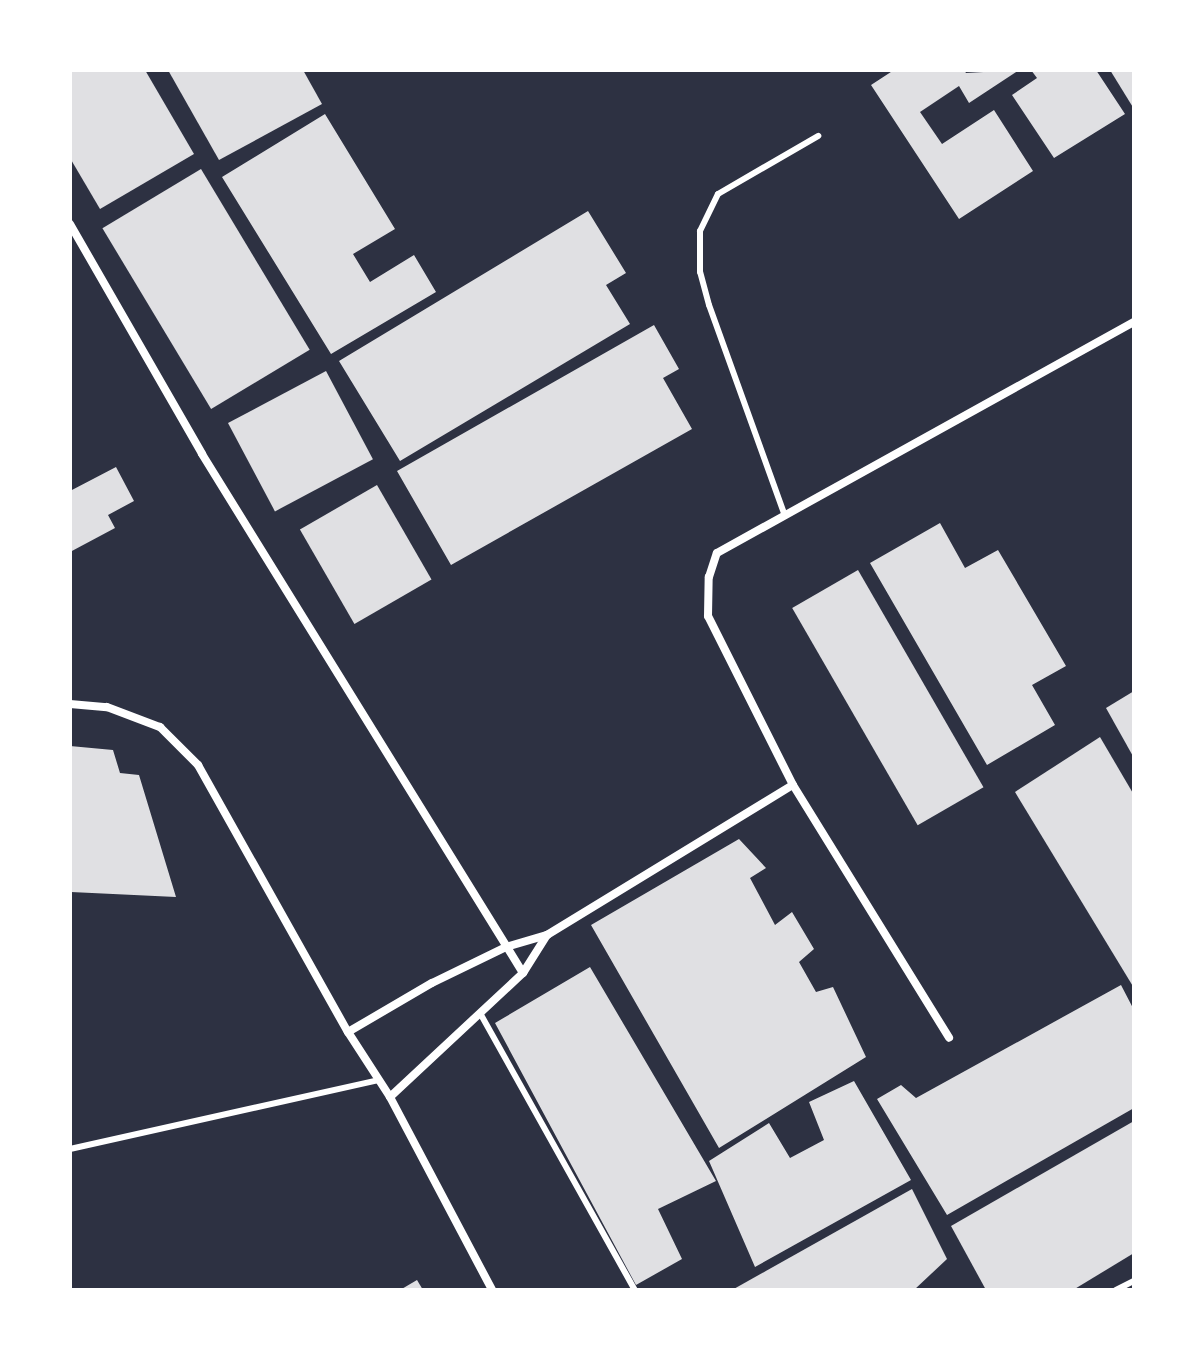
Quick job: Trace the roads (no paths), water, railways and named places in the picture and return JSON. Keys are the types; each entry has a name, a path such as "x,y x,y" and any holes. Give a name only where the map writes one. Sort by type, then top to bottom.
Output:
{"street":[{"path":"70,224 202,454 523,973"},
{"path":"949,1038 793,785 708,616 709,577 717,553 1134,322"},
{"path":"70,704 107,707 160,727 198,765 348,1032 390,1097 492,1290"},
{"path":"348,1032 432,983 506,947 547,935 793,785"},
{"path":"390,1097 523,973 547,935"}],"lane":[{"path":"785,516 709,305 700,272 700,231 718,194 818,136"},
{"path":"480,1013 635,1290"},
{"path":"70,1149 378,1080"},
{"path":"1116,1290 1134,1281"}]}
